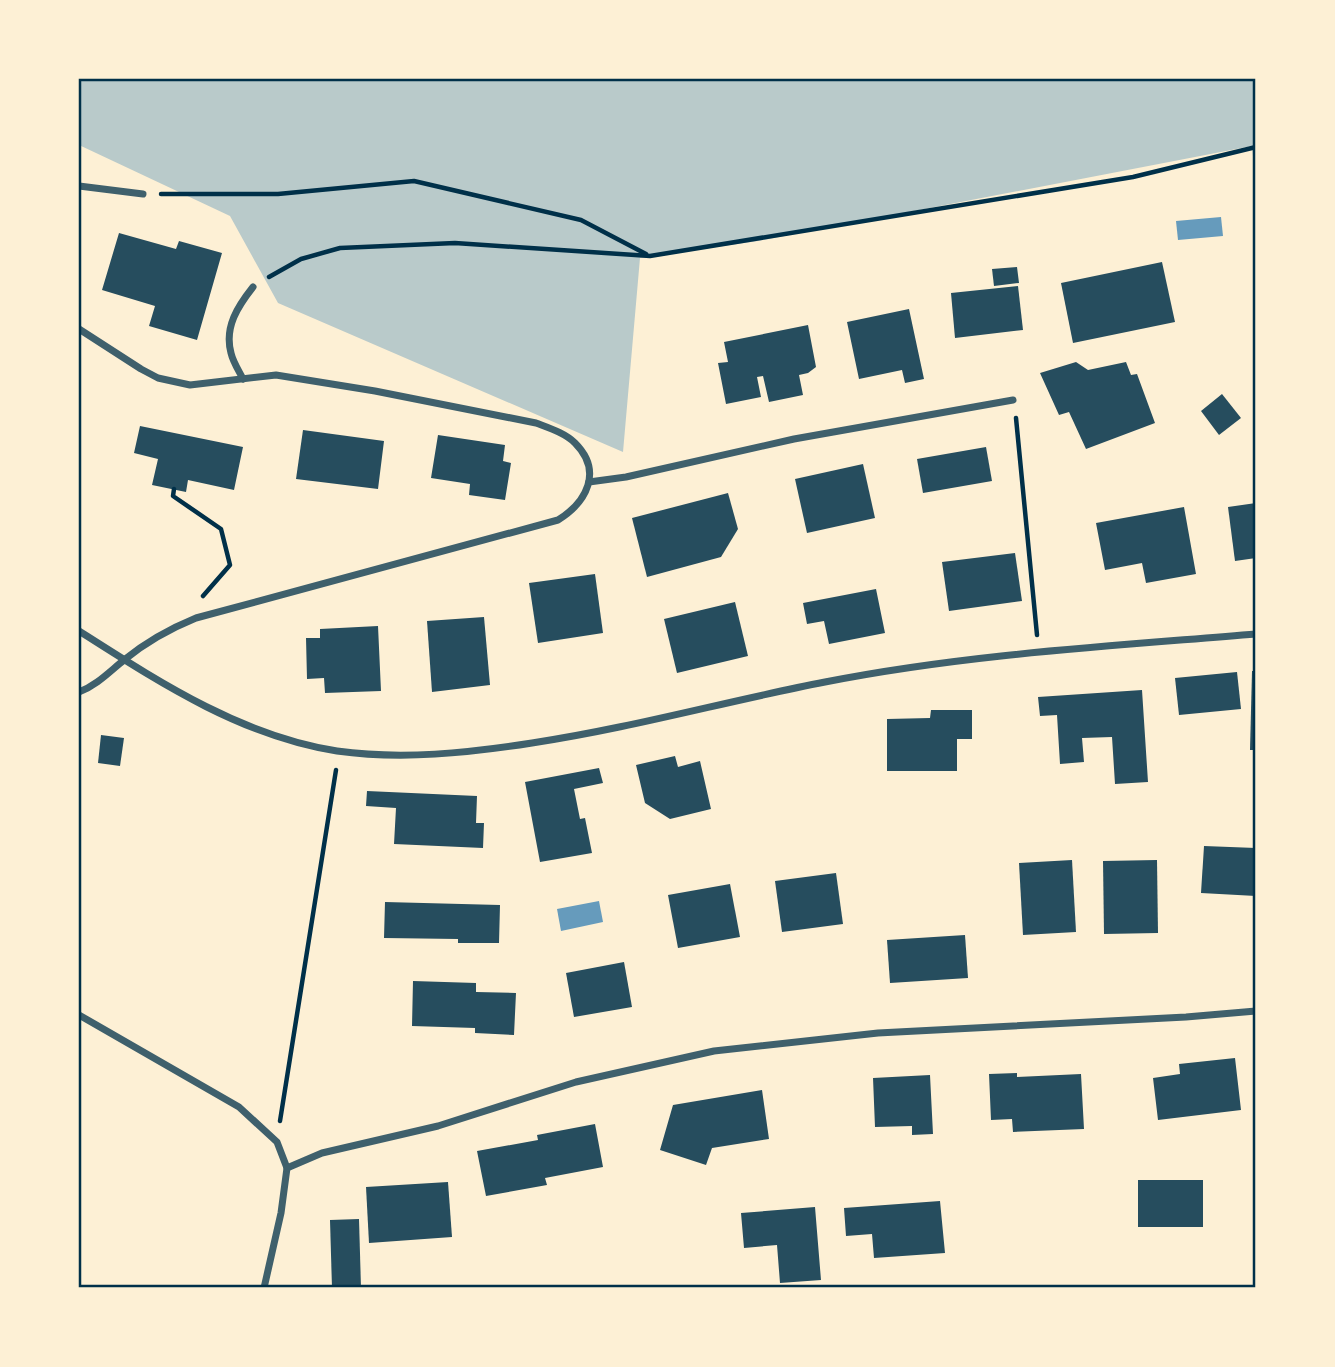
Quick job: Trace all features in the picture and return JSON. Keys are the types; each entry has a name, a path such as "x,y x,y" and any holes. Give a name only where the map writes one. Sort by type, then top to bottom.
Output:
{"street":[{"path":"79,186 143,194"},
{"path":"243,379 230,353 230,329 236,308 253,287"},
{"path":"79,329 158,378 190,385 276,375 536,423 558,431 575,443 589,471 589,482 580,504 558,520 196,618 166,630 124,659 92,687 79,692"},
{"path":"589,482 626,477 794,439 1013,400"},
{"path":"79,631 185,696 248,726 292,742 339,751 402,755 469,753 578,736 852,677 934,663 1256,634"},
{"path":"287,1168 322,1153 438,1126 576,1082 714,1051 878,1033 1256,1011"},
{"path":"79,1015 239,1107 277,1142 287,1168 281,1213 264,1288"}],"path":[{"path":"253,287 301,259 340,248 455,243 650,256 1133,177 1256,147"},
{"path":"143,194 278,194 414,181 582,220 650,256"},
{"path":"1018,438 1038,652"},
{"path":"174,489 173,496 221,529 230,565 198,600"},
{"path":"277,1142 339,751"}],"shaded area":[{"path":"79,79 1256,79 1256,188 1252,146 758,241 640,258 623,452 278,303 230,216 79,145"}],"water":[{"path":"1221,217 1223,236 1178,240 1176,221"},
{"path":"599,901 603,922 561,931 557,909"}],"building":[{"path":"119,233 176,249 179,241 222,253 197,340 149,326 155,306 102,290"},
{"path":"1162,262 1175,322 1073,343 1061,283"},
{"path":"1017,267 1019,283 994,286 992,269"},
{"path":"1018,286 1023,330 955,338 951,293"},
{"path":"909,309 924,379 905,383 902,370 859,379 847,322"},
{"path":"808,325 816,367 799,375 803,395 769,402 763,376 757,377 761,397 726,404 718,363 728,362 724,342"},
{"path":"1076,362 1088,370 1126,362 1131,375 1137,374 1155,423 1086,449 1069,412 1059,415 1040,373"},
{"path":"1222,394 1241,418 1219,435 1201,411"},
{"path":"140,426 243,447 234,490 188,480 186,492 152,485 158,459 134,453"},
{"path":"303,430 384,441 378,489 296,479"},
{"path":"438,435 505,445 503,461 511,463 505,500 469,495 470,484 431,478"},
{"path":"986,447 992,481 923,493 917,459"},
{"path":"863,464 875,518 807,533 795,479"},
{"path":"728,493 738,529 721,557 647,577 632,518"},
{"path":"1256,503 1256,558 1235,561 1228,507"},
{"path":"1184,507 1196,574 1146,583 1142,563 1105,570 1096,523"},
{"path":"1015,553 1022,601 949,611 942,562"},
{"path":"595,574 603,633 538,643 529,583"},
{"path":"876,589 885,633 829,644 824,621 807,624 803,603"},
{"path":"735,602 748,656 677,673 664,619"},
{"path":"484,617 490,685 432,692 427,621"},
{"path":"378,626 381,691 325,693 324,678 307,679 306,638 320,638 320,629"},
{"path":"1252,671 1256,671 1256,750 1250,750"},
{"path":"1237,672 1241,709 1179,715 1175,678"},
{"path":"1142,690 1148,782 1115,784 1112,737 1082,738 1084,762 1060,764 1057,715 1040,716 1038,697"},
{"path":"931,710 972,710 972,739 957,739 957,771 887,771 887,719 930,718"},
{"path":"101,735 124,738 120,766 98,763"},
{"path":"675,756 678,767 700,761 711,809 670,819 645,803 636,765"},
{"path":"599,768 603,783 574,789 580,819 585,818 592,853 540,862 525,782"},
{"path":"367,791 477,796 476,823 484,823 483,848 394,844 396,808 366,806"},
{"path":"1204,846 1256,848 1256,896 1201,893"},
{"path":"1072,860 1076,932 1023,935 1019,863"},
{"path":"1157,860 1158,933 1104,934 1103,861"},
{"path":"836,873 843,924 782,932 775,881"},
{"path":"730,884 740,937 678,948 668,895"},
{"path":"385,902 500,905 499,943 458,943 458,939 384,938"},
{"path":"965,935 968,978 890,983 887,940"},
{"path":"624,962 632,1007 574,1017 566,973"},
{"path":"413,981 476,983 476,992 516,993 514,1035 475,1033 475,1028 412,1026"},
{"path":"1235,1058 1241,1110 1158,1120 1153,1078 1180,1074 1179,1064"},
{"path":"1017,1073 1017,1077 1081,1074 1084,1129 1013,1132 1012,1119 991,1120 989,1074"},
{"path":"930,1075 933,1134 912,1135 912,1126 875,1127 873,1078"},
{"path":"762,1090 769,1139 712,1148 706,1165 660,1150 673,1105"},
{"path":"595,1124 603,1167 545,1178 547,1185 486,1196 477,1151 538,1140 537,1135"},
{"path":"1138,1180 1203,1180 1203,1227 1138,1227"},
{"path":"448,1182 452,1237 369,1243 366,1187"},
{"path":"940,1201 945,1253 874,1258 872,1234 846,1236 844,1208"},
{"path":"815,1207 821,1280 780,1283 777,1245 744,1248 741,1213"},
{"path":"359,1219 361,1288 332,1288 330,1220"}]}
